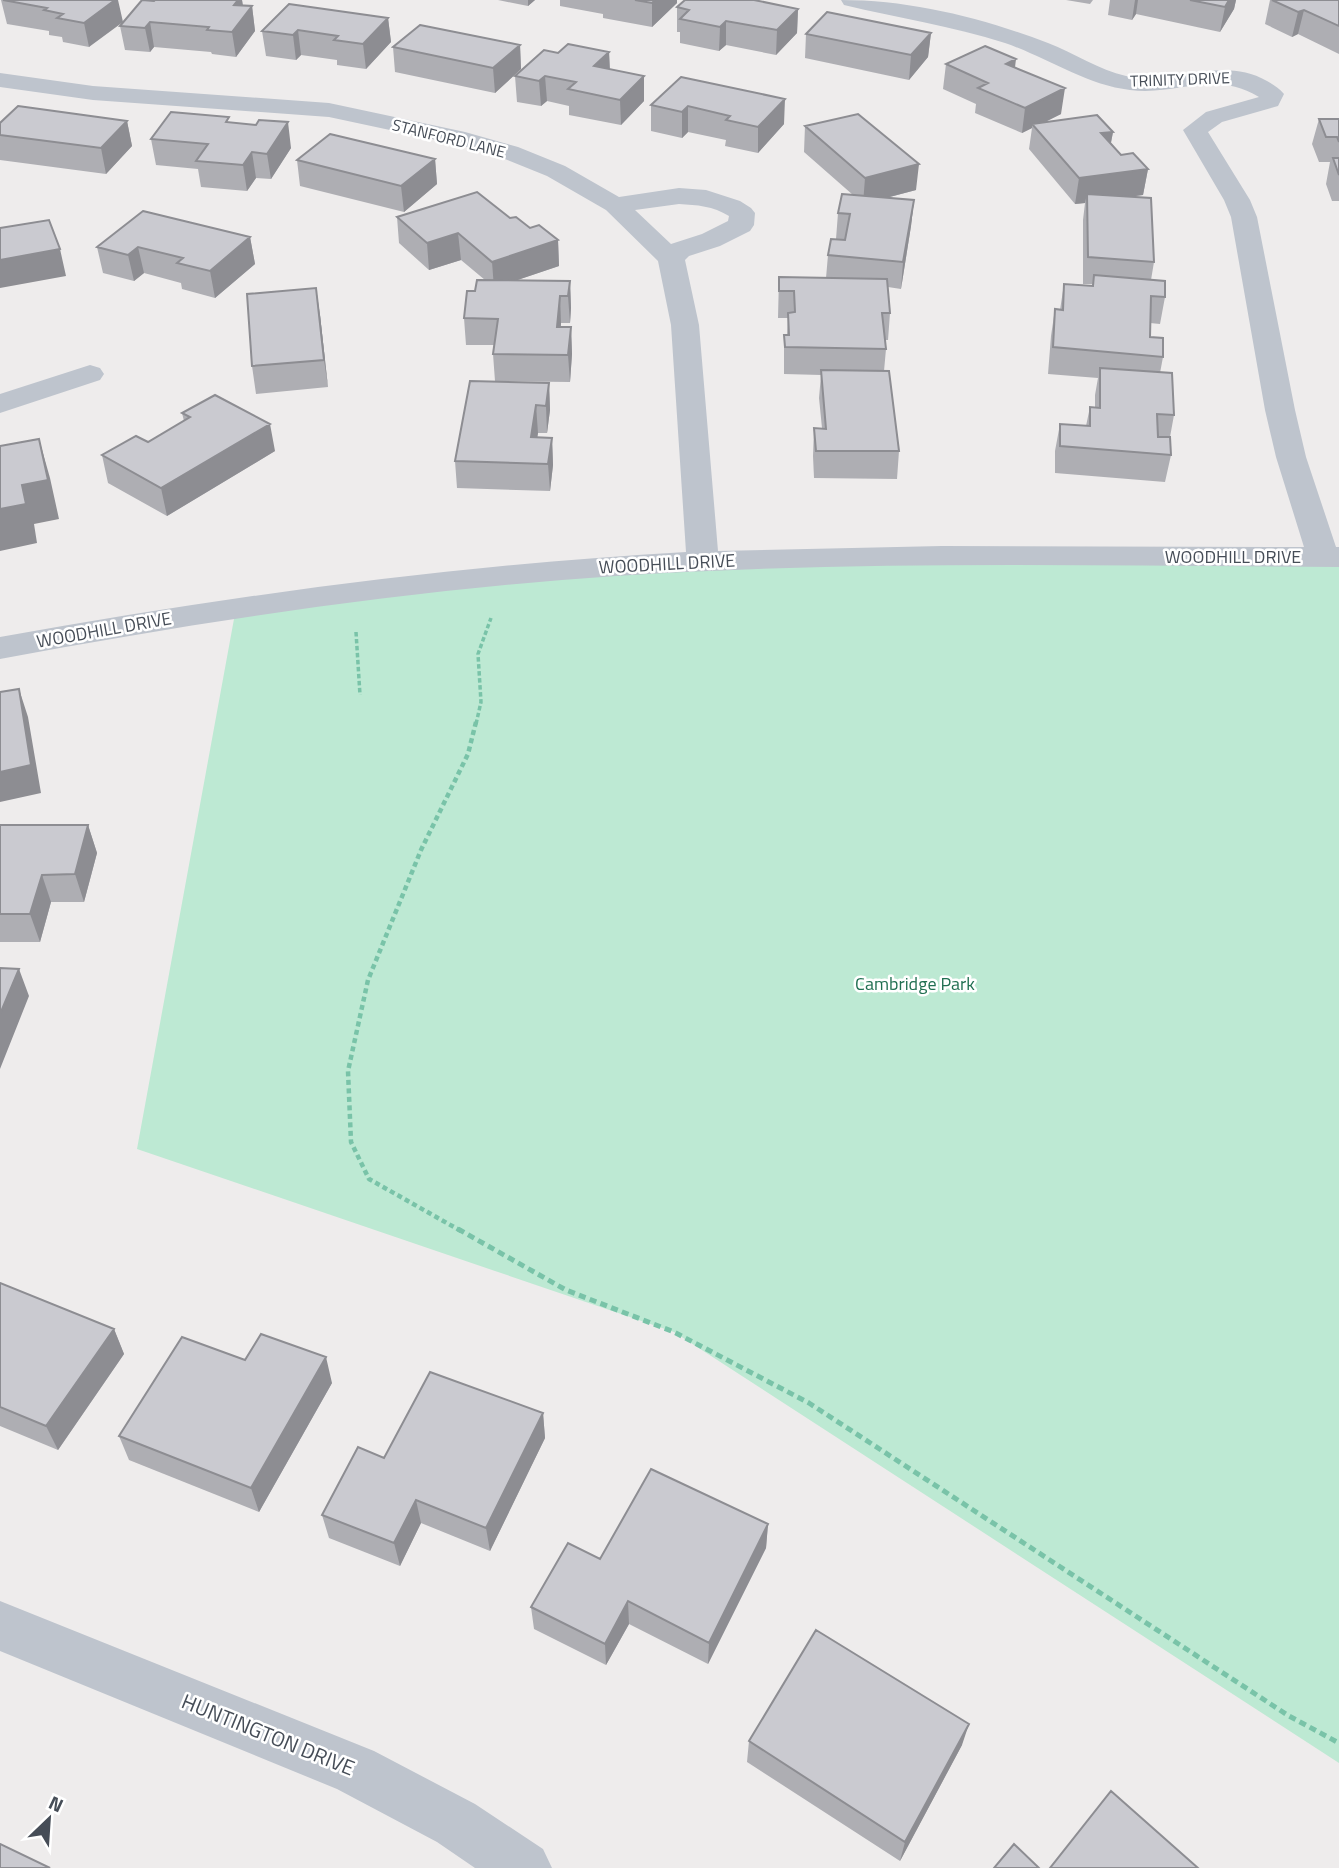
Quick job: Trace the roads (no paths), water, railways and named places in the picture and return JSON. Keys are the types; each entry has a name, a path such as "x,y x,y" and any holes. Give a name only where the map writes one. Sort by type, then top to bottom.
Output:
{"street":[{"name":"TRINITY DRIVE","path":"852,0 920,13 991,31 1127,83 1165,83 1195,76 1228,74 1242,78 1272,94 1270,101 1214,117 1195,130"},
{"name":"STANFORD LANE","path":"0,80 93,93 296,106 465,139 509,152 556,171 615,205 671,259"},
{"path":"1127,83 1195,130 1244,217 1291,457 1331,558"},
{"path":"615,205 679,196 706,198 731,206 742,214 741,225 710,240 680,250 671,259 685,325 703,561"},
{"path":"0,404 90,374"},
{"name":"WOODHILL DRIVE","path":"0,648 299,598 507,574 703,561 825,558 1331,558"},
{"name":"HUNTINGTON DRIVE","path":"0,1626 355,1770 456,1823 524,1868"}],"park label":[{"name":"Cambridge Park","path":"915,984"}]}
